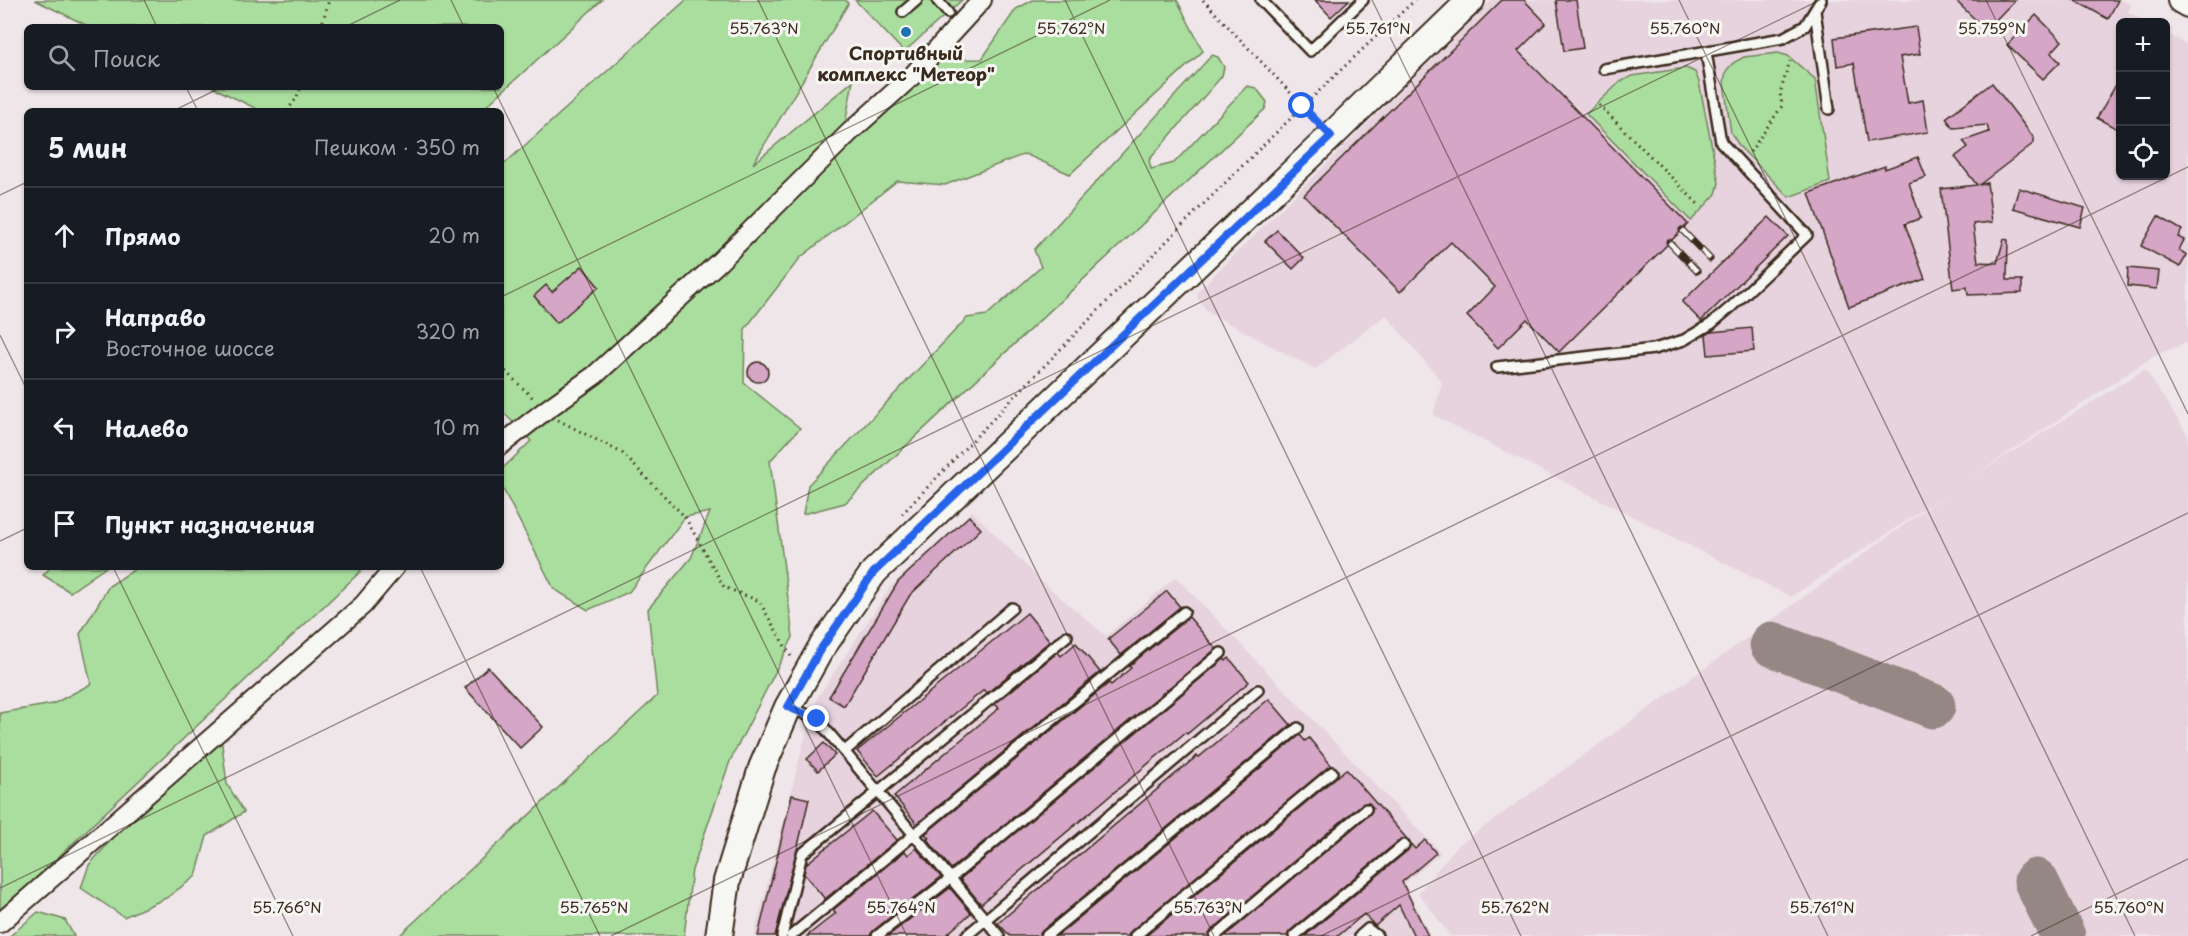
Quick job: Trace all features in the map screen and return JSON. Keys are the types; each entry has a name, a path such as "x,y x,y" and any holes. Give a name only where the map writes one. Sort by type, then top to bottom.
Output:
{"main road":[{"path":"719,936 727,881 762,768 788,707 820,650 874,572 1471,0"},
{"path":"2181,0 2188,4"}],"street":[{"path":"504,443 595,375 720,261 850,132 912,76 982,0"},
{"path":"0,923 363,605 392,570"}],"lane":[{"path":"903,12 918,0"},
{"path":"937,0 948,13"},
{"path":"1261,0 1310,51 1363,0"},
{"path":"1604,69 1783,39 1805,26 1821,0"},
{"path":"1815,11 1829,109"},
{"path":"1497,367 1654,348 1684,340 1711,324 1731,307 1807,235 1721,142 1707,52"},
{"path":"844,751 1012,608"},
{"path":"791,936 1184,612"},
{"path":"782,936 802,854 1067,636"},
{"path":"877,936 951,878 1221,653"},
{"path":"966,936 1258,690"},
{"path":"788,707 817,719 999,936"},
{"path":"1046,936 1298,728"},
{"path":"1135,936 1332,772"},
{"path":"1215,936 1365,808"},
{"path":"1294,936 1404,845"},
{"path":"1360,936 1368,929 1377,936"}],"path":[{"path":"322,24 329,0"},
{"path":"1203,0 1331,136"},
{"path":"1750,153 1782,106 1780,93 1790,61"},
{"path":"289,108 299,90"},
{"path":"1599,105 1698,204"},
{"path":"504,370 553,417 622,453 685,517 724,587 759,601 794,661"}],"shaded area":[{"path":"1492,0 2122,0 2131,5 2128,12 2139,18 2116,18 2116,180 2170,180 2170,35 2188,45 2188,342 2154,356 1972,477 2145,369 2188,435 2188,936 1448,936 1449,934 1418,893 1456,847 1947,494 1791,597 1433,415 1442,382 1386,315 1315,369 1209,313 1198,299 1197,292"},
{"path":"972,511 1040,580 1106,636 1176,577 1441,853 1405,883 1430,936 754,936 803,745 818,697 891,586"}],"green space":[{"path":"35,0 602,0 504,90 504,24 84,24"},
{"path":"686,0 846,0 848,4 753,164 853,81 840,152 942,60 982,59 1016,9 1033,0 1177,0 1203,51 1070,174 1025,154 945,185 897,181 800,258 745,329 744,383 800,428 770,461 793,637 730,761 692,870 684,936 399,936 657,696 648,609 691,558 710,512 685,517 629,592 588,610 554,589 504,491 504,467 531,441 504,413 504,164"},
{"name":"Спортивный комплекс \"Метеор\"","path":"855,0 962,0 904,52"},
{"path":"1778,53 1788,56 1815,79 1830,182 1789,197 1740,147 1731,133 1724,82 1726,71 1733,63 1744,57"},
{"path":"1212,55 1218,57 1224,67 1222,76 1149,160 1151,169 1174,163 1247,86 1256,88 1267,102 1265,109 845,503 803,514 808,485 967,318 987,315 1041,267 1034,250"},
{"path":"1686,68 1695,72 1699,82 1719,183 1716,194 1691,221 1586,114 1620,82 1632,76"},
{"path":"218,90 504,90 484,108 255,108"},
{"path":"48,570 102,570 70,592 43,575"},
{"path":"133,570 361,571 0,912 0,713 53,704 91,684 80,634 109,586"},
{"path":"221,737 227,784 244,812 207,836 196,876 166,898 124,917 81,888 89,865 128,821"},
{"path":"38,912 65,920 74,936 10,936"}],"building":[{"path":"1315,0 1349,0 1331,17"},
{"path":"1502,0 1524,0 1546,23 1518,51 1688,224 1559,352 1527,319 1498,348 1467,316 1495,287 1451,242 1400,292 1304,195"},
{"path":"1556,0 1576,0 1583,48 1564,51"},
{"path":"1955,0 2015,0 1986,30"},
{"path":"2074,0 2118,0 2108,19"},
{"path":"2036,15 2062,41 2051,53 2060,62 2043,79 2007,45"},
{"path":"1916,27 1920,54 1900,57 1908,103 1923,100 1928,132 1867,142 1854,63 1837,66 1834,38"},
{"path":"1992,83 2034,138 2034,143 1979,185 1987,183 1992,222 1973,224 1978,262 1997,263 2004,239 2008,240 2007,280 2022,280 2022,293 1968,295 1967,287 1953,289 1941,189 1977,185 1955,157 1968,147 1963,141 1989,132 1987,125 1953,128 1946,118"},
{"path":"2116,85 2116,128 2097,118"},
{"path":"1918,157 1926,177 1909,183 1921,218 1905,224 1925,279 1849,307 1809,193 1885,166 1885,169"},
{"path":"2019,188 2085,208 2080,227 2013,208"},
{"path":"2158,216 2182,230 2178,237 2184,240 2179,250 2187,255 2180,267 2141,246"},
{"path":"1769,217 1788,236 1701,321 1682,302"},
{"path":"1277,230 1304,258 1293,269 1265,241"},
{"path":"582,266 599,287 557,323 534,296 546,285 552,292"},
{"path":"2128,268 2159,271 2157,289 2127,286"},
{"path":"1752,328 1754,351 1708,355 1706,335 1711,332"},
{"path":"754,362 762,362 768,368 768,376 762,382 754,382 748,376 748,368"},
{"path":"969,516 981,529 910,595 844,706 829,697 898,582"},
{"path":"1167,591 1180,607 1121,655 1108,639"},
{"path":"1027,613 1050,641 987,693 984,690 878,776 857,751"},
{"path":"1189,617 1216,649 951,869 925,834 1109,683 1111,685 1131,668 1129,666"},
{"path":"1076,643 1100,672 917,824 894,796 999,708 995,704 1058,652 1061,656"},
{"path":"1229,658 1249,682 981,904 960,879 1224,659 1226,661"},
{"path":"488,667 543,727 520,748 465,688"},
{"path":"1269,699 1291,725 1042,931 1039,936 1010,936 998,923 1197,756 1199,757"},
{"path":"1300,735 1305,741 1309,738 1331,765 1131,931 1128,936 1057,936"},
{"path":"824,743 835,755 818,771 807,759"},
{"path":"1346,769 1407,839 1400,840 1290,931 1287,936 1225,936 1370,814 1373,808 1369,803 1362,804 1211,931 1208,936 1146,936"},
{"path":"792,795 809,799 797,850 775,936 758,936"},
{"path":"872,811 897,840 825,899 804,874 806,864"},
{"path":"1425,840 1436,853 1402,882 1428,936 1414,936 1399,905 1375,926 1364,914 1338,936 1305,936 1408,850 1410,843 1415,849"},
{"path":"916,848 941,877 873,931 870,936 807,936 836,913 833,910 905,851 908,855"},
{"path":"950,888 971,913 945,936 888,936"}],"taxiway":[{"path":"1772,644 1933,706"},
{"path":"2036,881 2063,936"}],"railway":[{"path":"1682,230 1710,259"},
{"path":"1669,242 1697,271"}],"place":[{"name":"Спортивный комплекс \"Метеор\"","path":"906,32"}],"route":[{"path":"817,719 788,707 820,650 874,572 1331,136 1302,106"}]}
